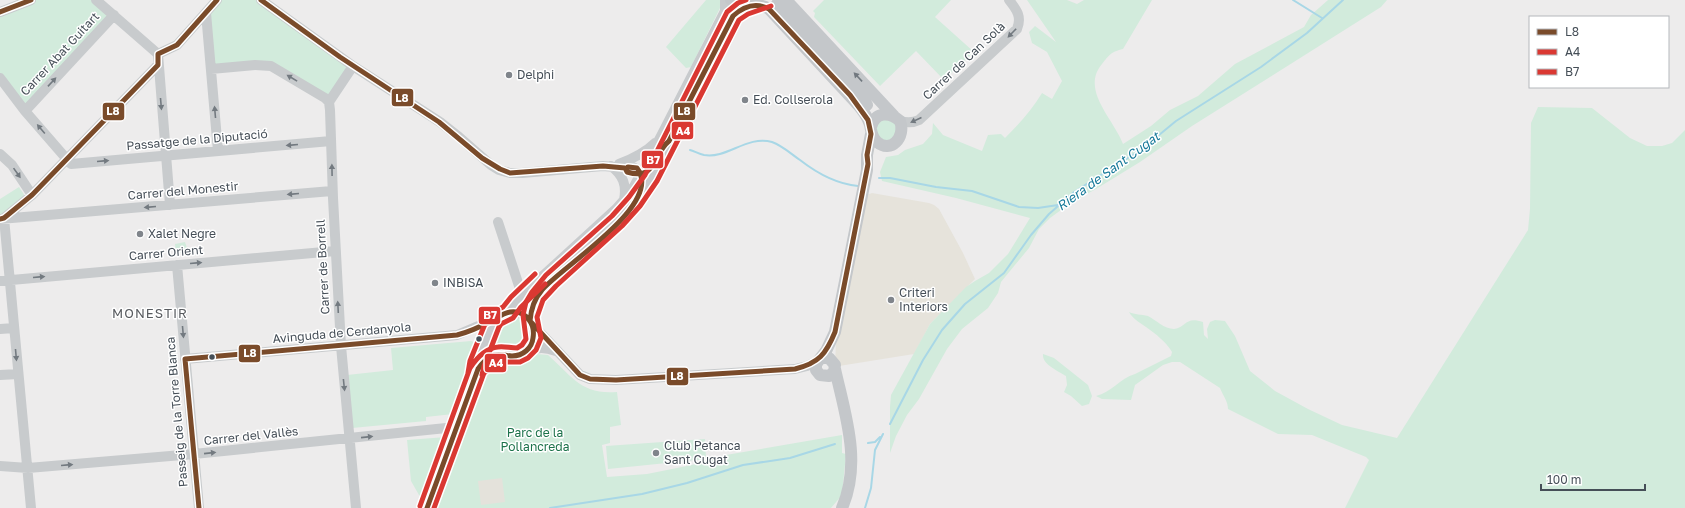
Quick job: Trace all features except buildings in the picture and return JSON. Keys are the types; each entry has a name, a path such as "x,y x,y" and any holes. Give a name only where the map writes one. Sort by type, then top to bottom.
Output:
{"main road":[{"path":"731,0 767,3 894,117 902,129 900,137 893,144 886,145 875,152 867,167"},
{"path":"767,3 858,91 894,117"},
{"path":"767,3 769,9 850,95 872,128"},
{"path":"858,91 866,103 876,141 886,145"},
{"path":"842,508 849,484 852,460 850,432 842,403 835,367 835,332 867,167 867,155 872,128 880,115 894,117"},
{"path":"835,332 829,346 816,367 842,403"},
{"path":"820,360 829,358 835,367"},
{"path":"821,375 832,374 835,367"}],"street":[{"path":"0,12 31,0"},
{"path":"96,0 158,54 170,205"},
{"path":"158,54 177,45 217,0"},
{"path":"261,0 353,66 440,122 459,137 490,166 499,170 522,173 611,166 631,160 665,139"},
{"path":"527,351 532,345 534,338 531,323 534,303 543,289 616,224 635,203 651,178 665,139 725,11 725,0"},
{"name":"Carrer de Can Solà","path":"894,117 906,123 919,120 1017,29 1020,22 1018,11 1009,0"},
{"path":"427,508 476,372 477,364 490,330 497,318 508,313 522,295 616,209 631,192 665,139 733,16 767,3"},
{"path":"206,13 218,151"},
{"name":"Carrer Abat Guitart","path":"25,111 114,15"},
{"path":"211,69 255,64 271,66 327,100 353,66"},
{"path":"31,508 28,468 16,374 14,328 5,280 2,218 28,198 158,65"},
{"path":"0,78 25,111 66,159"},
{"name":"Carrer de Borrell","path":"327,100 331,141 332,191 341,346 356,508"},
{"name":"Passatge de la Diputació","path":"66,159 71,164 331,141"},
{"path":"0,154 12,165 28,198 26,211 36,216"},
{"path":"611,166 625,168 627,172 637,175 642,174"},
{"path":"611,166 619,173 624,182 626,190 624,200"},
{"path":"635,203 644,182 642,174"},
{"name":"Carrer del Monestir","path":"2,218 332,191"},
{"path":"498,222 522,295"},
{"name":"Carrer Orient","path":"5,280 335,251"},
{"name":"Passeig de la Torre Blanca","path":"177,265 199,508"},
{"path":"508,313 522,314 580,375 590,379 598,380 795,370 821,375"},
{"name":"Avinguda de Cerdanyola","path":"185,359 457,335 497,318"},
{"path":"0,329 14,328"},
{"path":"490,330 492,343 501,353 514,356 521,355 535,348 547,347 559,353"},
{"path":"476,372 487,359 501,353"},
{"path":"795,370 820,360"},
{"path":"0,375 16,374"},
{"name":"Carrer del Vallès","path":"0,466 28,468 194,454 456,427"}],"shaded area":[{"path":"872,193 929,203 939,209 963,253 975,279 930,324 914,354 839,366 835,365 836,342 861,197"}],"green space":[{"path":"30,0 96,0 114,15 25,111 0,78 0,12"},
{"path":"217,0 261,0 353,66 329,102 279,70 211,69 208,24 212,7"},
{"path":"706,0 720,0 720,8 691,67 686,68 666,47"},
{"path":"824,0 951,0 935,17 974,52 944,80 916,51 880,86 814,17 815,13 813,11"},
{"path":"1027,0 1067,0 1077,4 1084,0 1152,0 1123,49 1113,52 1102,64 1096,74 1095,84 1097,94 1123,144 1151,126 1170,110 1198,96 1235,64 1304,27 1311,15 1328,0 1387,0 1381,7 1192,126 1140,162 1072,202 1050,218 1039,229 1029,248 1001,282 998,293 988,308 962,329 947,349 919,399 907,415 896,436 890,453 891,395 930,324 966,287 989,273 1008,254 1030,218 956,198 882,181 880,172 886,157 898,155 905,150 923,144 932,134 933,123 943,135 982,151 988,135 1001,134 1005,138 1025,117 1042,93 1052,99 1062,81 1047,52 1032,43 1029,32 1035,26 1056,42"},
{"path":"1538,107 1592,108 1630,138 1647,146 1662,146 1672,143 1685,130 1685,508 1345,508 1369,460 1366,457 1312,435 1278,434 1228,409 1220,388 1180,362 1172,362 1163,365 1135,385 1131,400 1102,399 1096,396 1106,392 1130,376 1171,356 1172,352 1170,348 1153,332 1134,319 1129,312 1148,316 1170,329 1178,328 1193,320 1203,322 1204,335 1208,339 1207,329 1210,322 1215,320 1225,321 1235,336 1250,371 1275,391 1342,425 1397,438 1528,230 1530,209 1531,123"},
{"path":"885,119 895,123 897,133 890,141 879,139 876,126"},
{"path":"19,187 27,199 0,219 0,199"},
{"path":"185,242 188,251 176,254 175,244"},
{"path":"513,316 526,321 531,334 526,347 513,352 500,347 495,334 500,321"},
{"path":"471,341 477,343 478,346 453,414 426,417 426,421 352,428 347,375 393,370 391,348"},
{"name":"Parc de la Pollancreda","path":"536,354 548,355 571,377 586,387 605,392 617,392 621,425 610,427 610,443 602,445 607,477 647,474 692,465 726,455 842,435 842,453 846,454 842,495 831,508 434,508 467,419 470,417 487,368 495,363 510,365 521,363"},
{"path":"1043,354 1054,358 1088,385 1092,396 1089,404 1082,406 1064,392 1067,385 1066,376 1048,364 1043,358"},
{"path":"446,437 423,502 411,481 407,440"},
{"name":"Club Petanca Sant Cugat","path":"705,439 706,459 608,469 606,446"}],"sand":[{"path":"502,478 505,502 481,505 478,481"}],"waterway":[{"path":"1293,0 1322,18"},
{"name":"Riera de Sant Cugat","path":"890,424 923,360 942,330 965,304 1004,273 1031,235 1049,214 1074,192 1142,149 1176,121 1261,67 1307,33 1343,0"},
{"path":"690,150 704,155 712,155 721,154 754,142 772,142 828,178 842,183 858,186"},
{"path":"879,178 890,178 936,187 972,191 1019,207 1038,208 1058,205"},
{"path":"865,508 871,488 875,450 883,434"},
{"name":"Riera de Sant Cugat","path":"868,443 875,442 880,437"},
{"name":"Riera de Sant Cugat","path":"550,508 642,494 687,483 743,465 790,458 835,444"}],"transit line":[{"name":"L8","path":"0,12 31,0"},
{"name":"L8","path":"0,219 4,218 32,195 158,65 158,54 177,45 217,0"},
{"name":"L8","path":"261,0 340,57 439,122 482,158 510,173 603,166 625,168 627,172 637,174 644,173 649,170 659,153 669,141 733,16 750,6 759,6 769,9 850,95 868,120 871,134 867,155 868,164 835,332 825,352 810,364 795,369 616,380 590,379 580,375 530,321"},
{"name":"B7","path":"420,506 470,368 478,358 489,349 500,347 517,348 522,345 526,339 523,315 526,302 532,292 546,275 612,216 629,197 645,175 727,12 738,3 746,0"},
{"name":"A4","path":"434,508 484,373 497,362 520,362 528,358 536,350 541,338 537,317 543,300 556,286 622,226 640,206 657,181 739,20 748,14 771,6"},
{"name":"L8","path":"530,321 533,304 542,290 553,279 608,234 625,216 637,199 642,183 637,168 628,167"},
{"name":"B7","path":"468,373 470,361 487,319 493,312 503,307 511,297 535,274"},
{"name":"A4","path":"482,375 484,366 501,324 513,318 521,307 545,284"},
{"name":"L8","path":"199,508 185,359 457,335 479,327 502,314 513,312 521,313 527,318 532,326 533,336 531,345 520,355 494,355 485,361 478,369 427,508"}],"place":[{"name":"Delphi","path":"509,75"},
{"name":"Ed. Collserola","path":"745,100"},
{"name":"Xalet Negre","path":"140,234"},
{"name":"INBISA","path":"435,283"},
{"name":"Criteri Interiors","path":"891,300"},
{"name":"Club Petanca Sant Cugat","path":"656,453"}],"district":[{"name":"MONESTIR","path":"150,313"}]}
